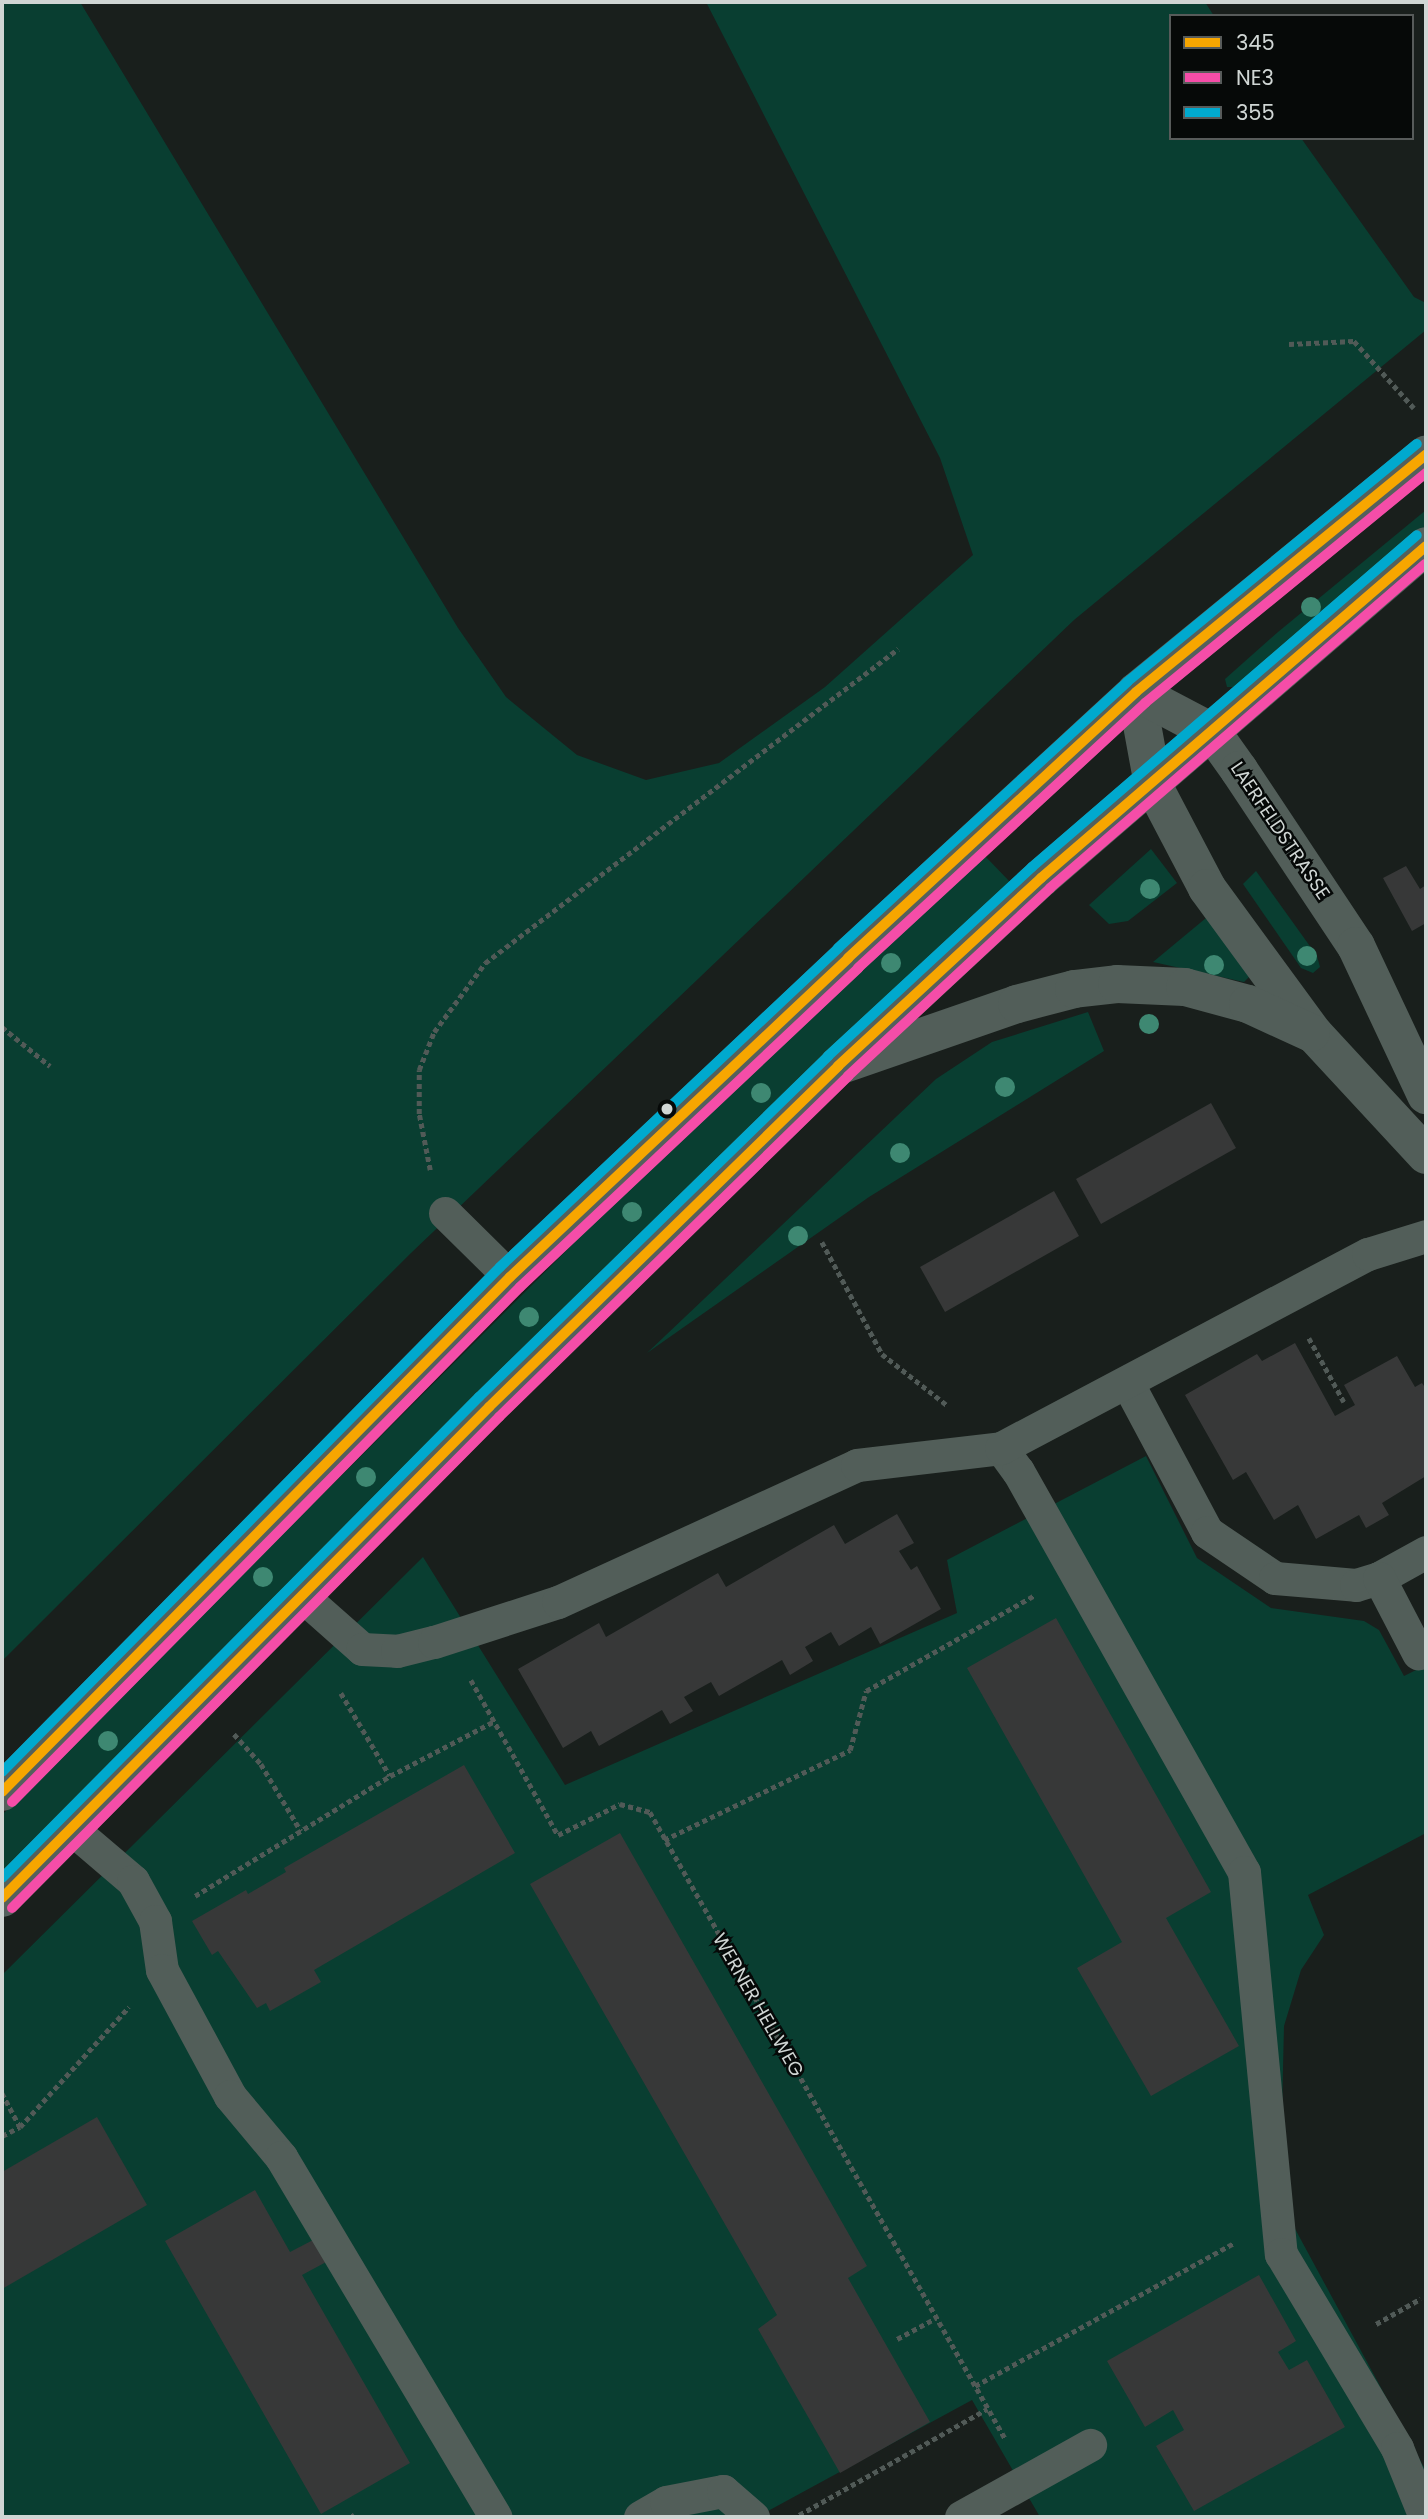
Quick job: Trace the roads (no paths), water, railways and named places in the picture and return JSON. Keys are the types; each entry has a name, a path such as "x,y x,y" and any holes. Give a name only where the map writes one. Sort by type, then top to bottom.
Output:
{"main road":[{"path":"2,1792 510,1277 1136,692 1426,455"},
{"path":"2,1898 301,1595 838,1066 1041,878 1153,785 1426,546"}],"street":[{"name":"LAERFELDSTRASSE","path":"1136,692 1212,732 1299,855 1356,946 1426,1095"},
{"path":"1136,692 1153,785 1207,888 1314,1034 1426,1155"},
{"path":"838,1066 1017,1004 1074,989 1117,984 1185,987 1248,1004 1314,1034"}],"lane":[{"path":"445,1213 510,1277"},
{"path":"301,1595 362,1649 397,1651 449,1637 558,1602 857,1465 1001,1448 1368,1254 1426,1236"},
{"path":"1126,1382 1207,1532 1275,1578 1356,1585 1378,1578 1426,1552"},
{"path":"1001,1448 1075,1572 1244,1871 1281,2254 1396,2448 1426,2517"},
{"path":"1378,1578 1418,1653"},
{"path":"72,1829 133,1881 155,1920 162,1969 230,2096 281,2157 496,2517"},
{"path":"961,2517 1090,2445"},
{"path":"640,2517 666,2502 723,2491 753,2517"}]}
